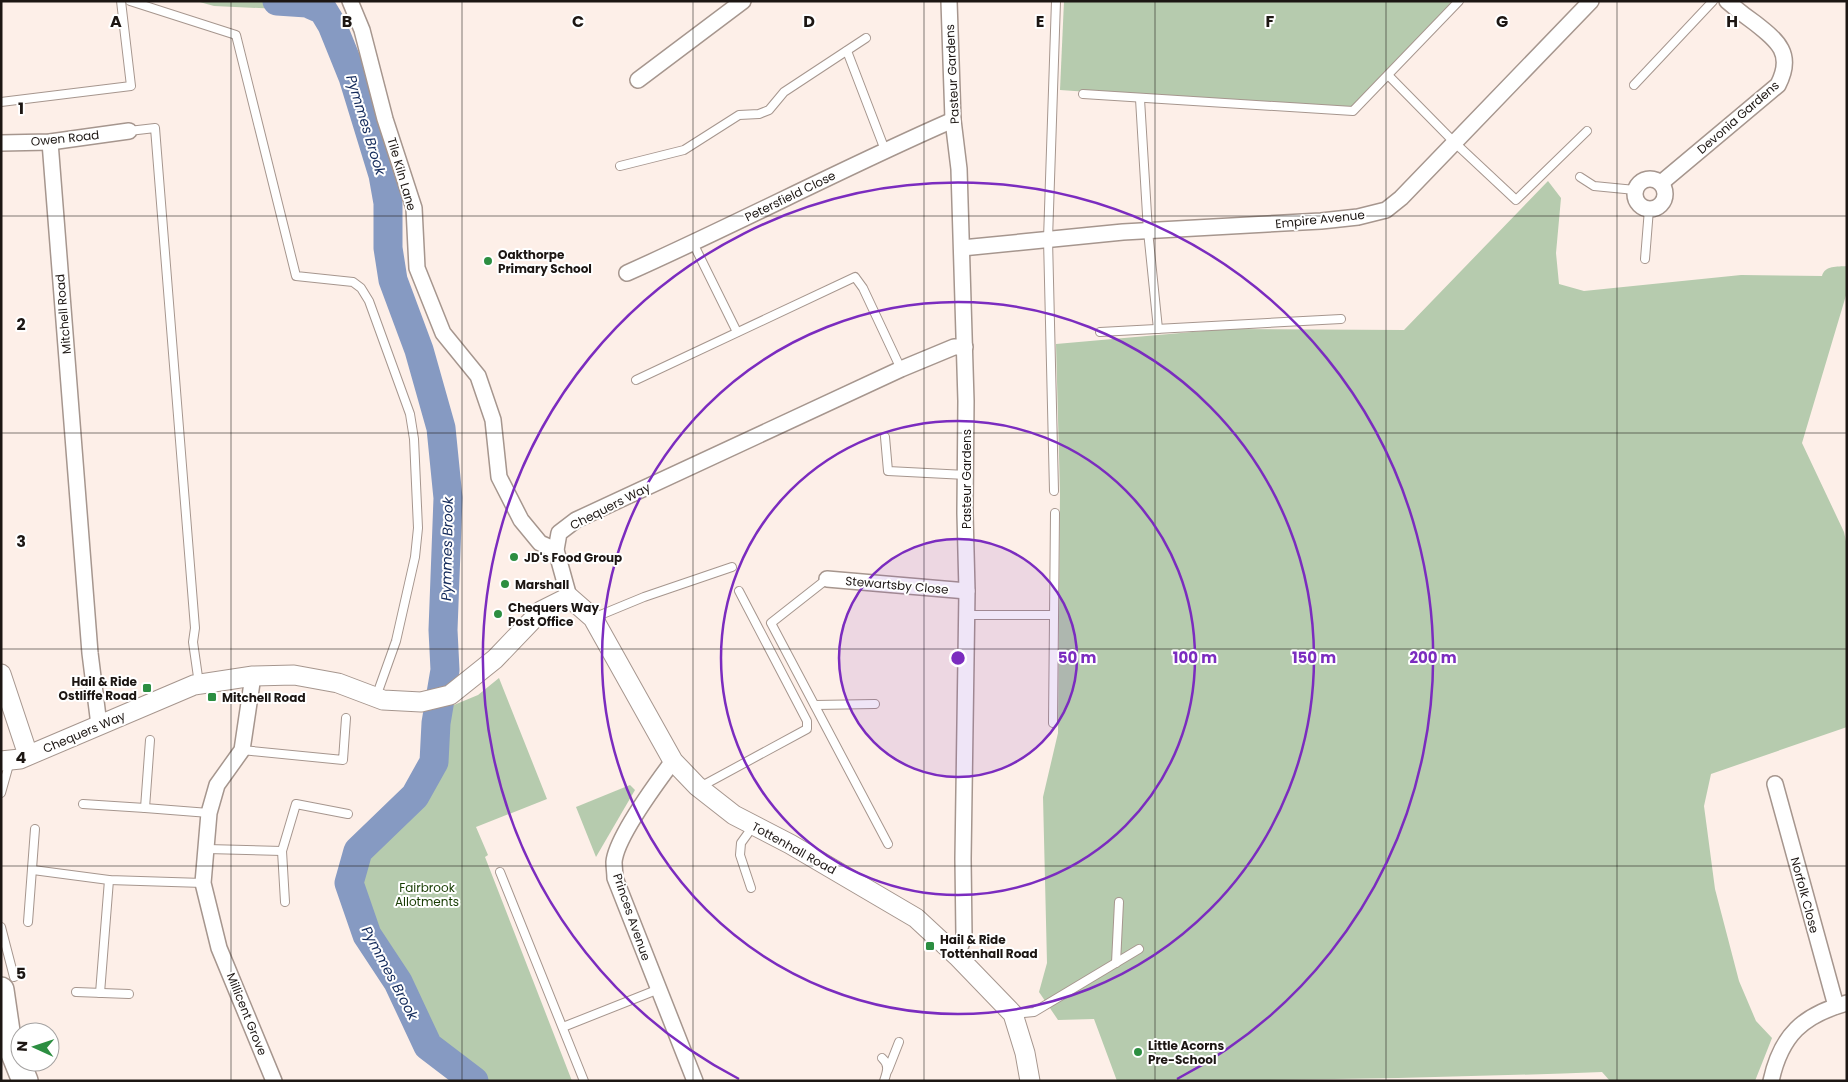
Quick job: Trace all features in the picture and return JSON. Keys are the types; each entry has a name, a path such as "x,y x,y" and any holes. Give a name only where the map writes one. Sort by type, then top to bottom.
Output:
{"highway":[{"path":"8,984 9,1045"},
{"path":"1,1021 25,1081"}],"street":[{"name":"Tile Kiln Lane","path":"350,1 362,30 385,119 414,208 417,268 443,333 478,376 493,420 499,477 521,520 540,543 556,550"},
{"path":"638,80 743,1"},
{"name":"Pasteur Gardens","path":"949,1 953,120 959,168 965,347 967,615 962,859 964,936 957,956"},
{"name":"Empire Avenue","path":"962,248 1048,238 1321,221 1358,217 1386,210 1401,198 1592,1"},
{"name":"Devonia Gardens","path":"1662,183 1778,84 1784,74 1785,64 1780,46 1727,1"},
{"name":"Petersfield Close","path":"627,273 693,244 885,150 953,120"},
{"name":"Owen Road","path":"1,143 50,142 129,131"},
{"name":"Mitchell Road","path":"50,142 90,653 99,725"},
{"path":"1652,178 1662,183 1665,189 1664,200 1657,207 1649,209 1636,201 1635,190 1641,182 1652,178"},
{"name":"Chequers Way","path":"556,550 559,533 576,520 901,368 954,347 965,347"},
{"path":"556,550 569,597"},
{"name":"Stewartsby Close","path":"826,579 967,591"},
{"name":"Chequers Way","path":"5,761 28,755 199,684 253,676 294,675 338,683 384,700 421,702 450,695 495,660 542,611 569,597"},
{"name":"Tottenhall Road","path":"569,597 593,618 673,761 700,788 734,814 790,844 916,918 957,956 1013,1014 1025,1053 1030,1081"},
{"path":"1,674 28,755"},
{"path":"242,750 253,676"},
{"name":"Millicent Grove","path":"242,750 217,784 209,813 203,883 219,948 274,1081"},
{"name":"Princes Avenue","path":"673,761 654,786 625,834 614,861 615,878 695,1081"},
{"name":"Norfolk Close","path":"1775,784 1841,1004"},
{"path":"1771,1081 1777,1058 1790,1035 1799,1025 1812,1015 1841,1004"}],"lane":[{"path":"1,102 131,86 121,1"},
{"path":"130,1 236,35 296,276 353,282 361,288 369,300 410,414 414,439 418,528 415,557 396,642 376,697"},
{"path":"1054,491 1048,238 1056,1"},
{"path":"1083,94 1353,111 1459,1"},
{"path":"1634,85 1713,1"},
{"path":"620,166 684,150 739,115 759,114 769,110 784,92 866,38"},
{"path":"847,51 885,150"},
{"path":"1388,75 1454,142 1516,200 1587,131"},
{"path":"1140,99 1148,231 1158,329"},
{"path":"129,131 155,128 195,628 193,642 199,684"},
{"path":"1580,177 1594,186 1635,190"},
{"path":"1644,259 1649,209"},
{"path":"693,244 737,332"},
{"path":"636,380 854,277 863,288 901,368"},
{"path":"1100,332 1341,319"},
{"path":"885,437 888,471 966,475"},
{"path":"1054,723 1055,513"},
{"path":"593,618 644,596 732,567"},
{"path":"826,579 771,623 888,844"},
{"path":"700,788 806,729 808,721 740,591"},
{"path":"967,615 1054,615"},
{"path":"815,705 875,704"},
{"path":"242,750 343,760 346,718"},
{"path":"145,808 150,740"},
{"path":"1,792 5,761"},
{"path":"83,804 209,813"},
{"path":"285,902 282,851 296,804 348,814"},
{"path":"751,888 740,855 740,843 754,825"},
{"path":"28,922 35,829"},
{"path":"206,849 282,851"},
{"path":"33,870 109,880 203,883"},
{"path":"500,872 584,1081"},
{"path":"100,993 109,880"},
{"path":"1116,964 1119,902"},
{"path":"1,927 8,984"},
{"path":"1013,1014 1034,1012 1140,948"},
{"path":"562,1027 659,989"},
{"path":"76,992 129,994"},
{"path":"884,1081 899,1042"},
{"path":"882,1058 886,1062 888,1070"}],"green space":[{"path":"196,1 306,1 300,10 214,6"},
{"path":"1064,1 1453,1 1349,110 1060,90"},
{"path":"1548,181 1561,198 1556,253 1559,284 1584,291 1741,275 1822,276 1829,268 1847,266 1847,292 1802,443 1844,532 1847,546 1847,727 1711,774 1704,806 1715,889 1739,981 1756,1021 1772,1038 1755,1081 1610,1081 1602,1072 1360,1079 1117,1081 1094,1019 1058,1020 1039,992 1047,963 1043,797 1058,733 1060,493 1056,344 1226,329 1404,330"},
{"name":"Fairbrook Allotments","path":"499,678 547,799 476,827 488,855 485,857 572,1081 484,1081 436,1045 359,907 356,881 359,865 375,844 401,825 421,797 437,761 449,707 478,695"},
{"path":"630,785 635,790 596,857 576,807"}],"waterway":[{"name":"Pymmes Brook","path":"277,1 307,3 323,10 332,25 353,77 383,175 388,203 388,248 393,280 419,350 441,428 448,498 443,630 445,670 436,723 434,762 415,796 358,851 349,883 367,935 398,982 428,1046 474,1081"}],"place":[{"name":"Oakthorpe Primary School","path":"488,261"},
{"name":"JD's Food Group","path":"514,557"},
{"name":"Marshall","path":"505,584"},
{"name":"Chequers Way Post Office","path":"498,614"},
{"name":"Hail & Ride Ostliffe Road","path":"147,688"},
{"name":"Mitchell Road","path":"212,697"},
{"name":"Hail & Ride Tottenhall Road","path":"930,946"},
{"name":"Little Acorns Pre-School","path":"1138,1052"}]}
